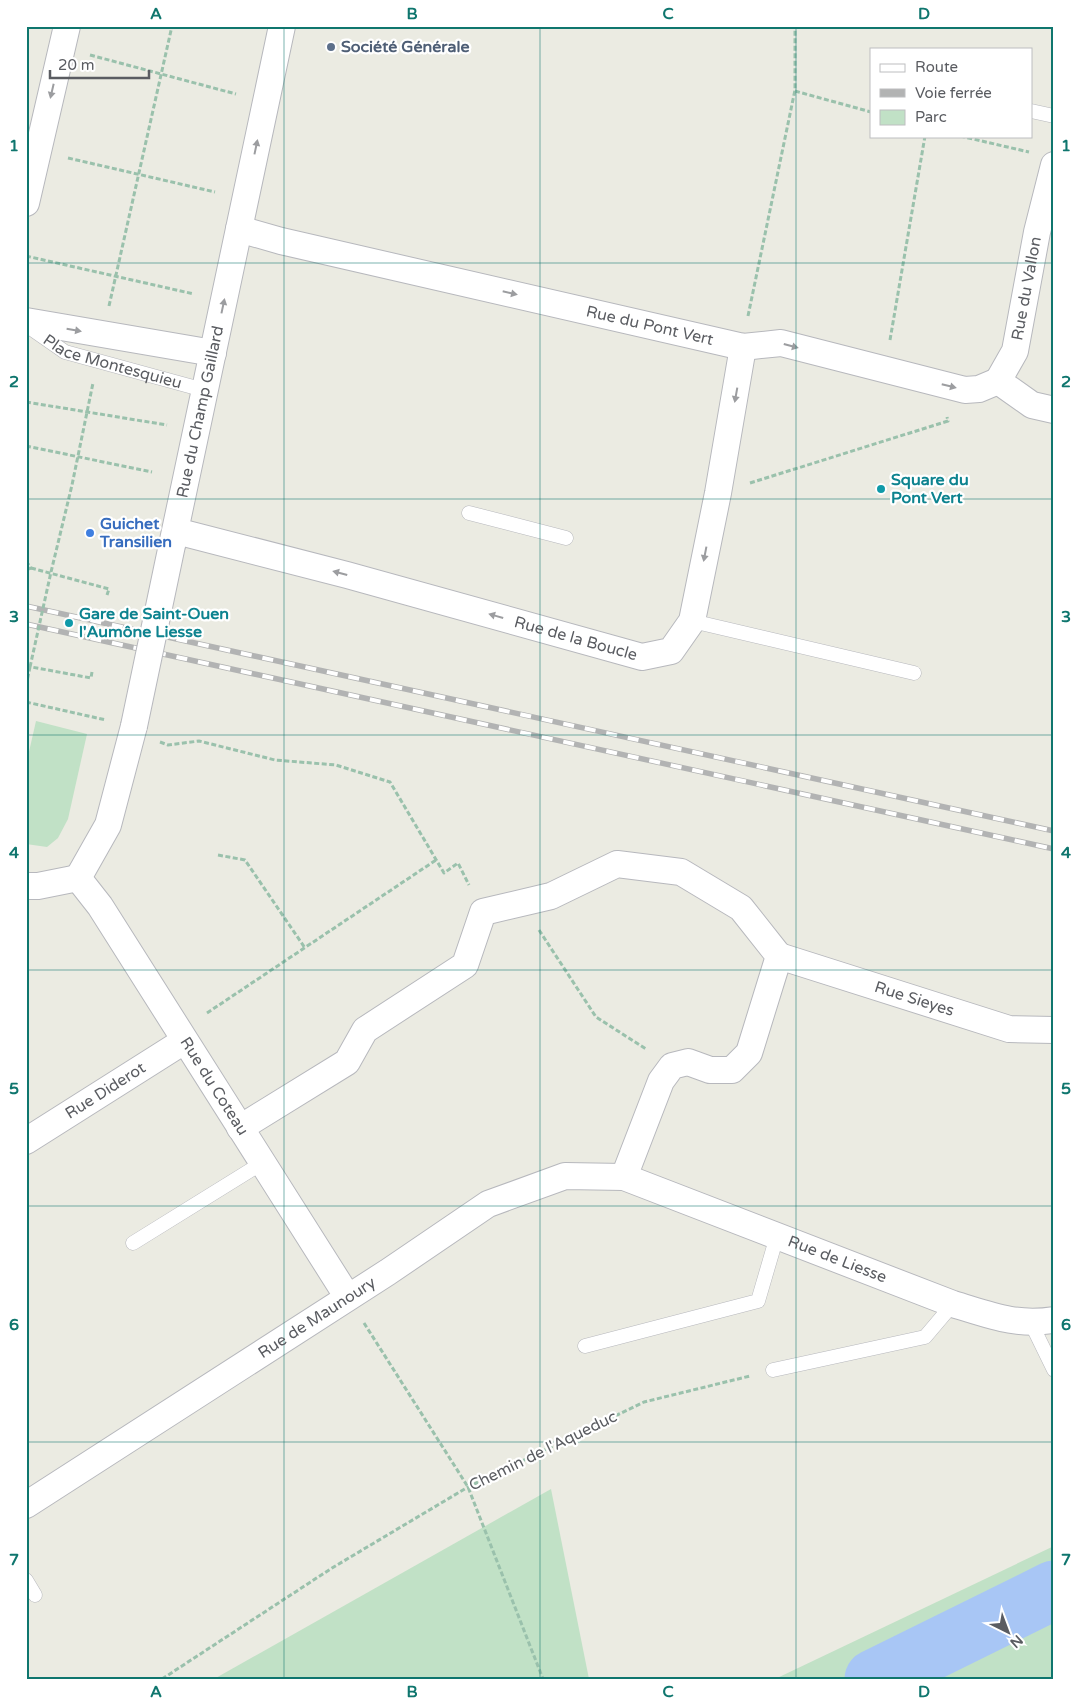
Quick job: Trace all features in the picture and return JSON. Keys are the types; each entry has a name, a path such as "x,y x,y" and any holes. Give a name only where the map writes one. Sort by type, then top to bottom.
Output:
{"street":[{"path":"26,203 68,26"},
{"name":"Rue du Champ Gaillard","path":"78,878 108,825 144,733 174,538 282,26"},
{"name":"Rue du Vallon","path":"998,381 1015,351 1049,198 1046,160"},
{"name":"Rue du Pont Vert","path":"239,229 281,241 463,283 745,335 965,390 979,389 998,381"},
{"name":"Place Montesquieu","path":"26,323 213,353"},
{"name":"Rue de la Boucle","path":"174,538 338,572 642,657 671,651 692,621 718,493 745,335"},
{"path":"998,381 1032,405 1054,410"},
{"path":"240,1128 347,1062 365,1030 465,965 483,912 551,896 617,864 681,872 741,908 778,956 749,1054 732,1070 710,1070 688,1062 672,1066 661,1081 624,1177"},
{"path":"26,886 38,886 78,878"},
{"name":"Rue du Coteau","path":"78,878 100,906 347,1296"},
{"name":"Rue Sieyes","path":"778,956 1009,1030 1054,1030"},
{"name":"Rue Diderot","path":"27,1140 184,1041"},
{"name":"Rue de Maunoury","path":"26,1505 347,1296 388,1272 488,1204 565,1176 624,1177"},
{"name":"Rue de Liesse","path":"624,1177 953,1304 1006,1320 1043,1322"}],"lane":[{"path":"1032,111 1054,116"},
{"name":"Place Montesquieu","path":"26,323 65,352 204,390"},
{"path":"469,512 566,538"},
{"path":"692,621 914,674"},
{"path":"133,1243 262,1163"},
{"path":"586,1346 758,1300 777,1236"},
{"path":"773,1370 925,1337 953,1304"},
{"path":"1043,1322 1054,1370"},
{"path":"26,1580 35,1596"}],"path":[{"path":"108,310 172,26"},
{"path":"745,335 795,90 795,26"},
{"path":"87,54 239,95"},
{"path":"795,90 870,112"},
{"path":"894,317 924,138"},
{"path":"967,138 1046,160"},
{"path":"38,151 223,194"},
{"path":"26,256 200,296"},
{"path":"26,686 28,666 94,379"},
{"path":"718,493 948,421 948,386"},
{"path":"26,402 172,426"},
{"path":"26,446 78,455 152,472"},
{"path":"26,560 31,568"},
{"path":"26,570 31,568 51,572 109,589 108,595"},
{"path":"28,666 91,678 92,672"},
{"path":"26,702 144,733 168,745 199,741 275,760 336,766 390,782 444,873 458,864"},
{"path":"218,854 245,860 305,948"},
{"path":"207,1013 436,860"},
{"path":"522,903 596,1017 672,1066"},
{"path":"347,1296 468,1487 543,1679"},
{"name":"Chemin de l'Aqueduc","path":"162,1679 332,1568 468,1487 644,1402 773,1370"}],"green space":[{"path":"36,721 87,734 68,819 58,838 47,847 26,844 26,765"},
{"path":"551,1489 589,1679 214,1679"},
{"path":"1054,1546 1054,1679 775,1679"}],"waterway":[{"path":"874,1679 1054,1590"}],"railway":[{"path":"26,606 1054,831"},
{"path":"26,624 1054,849"}],"place":[{"name":"Société Générale","path":"331,47"},
{"name":"Square du Pont Vert","path":"881,489"},
{"name":"Guichet Transilien","path":"90,533"},
{"name":"Gare de Saint-Ouen l'Aumône Liesse","path":"69,623"}]}
